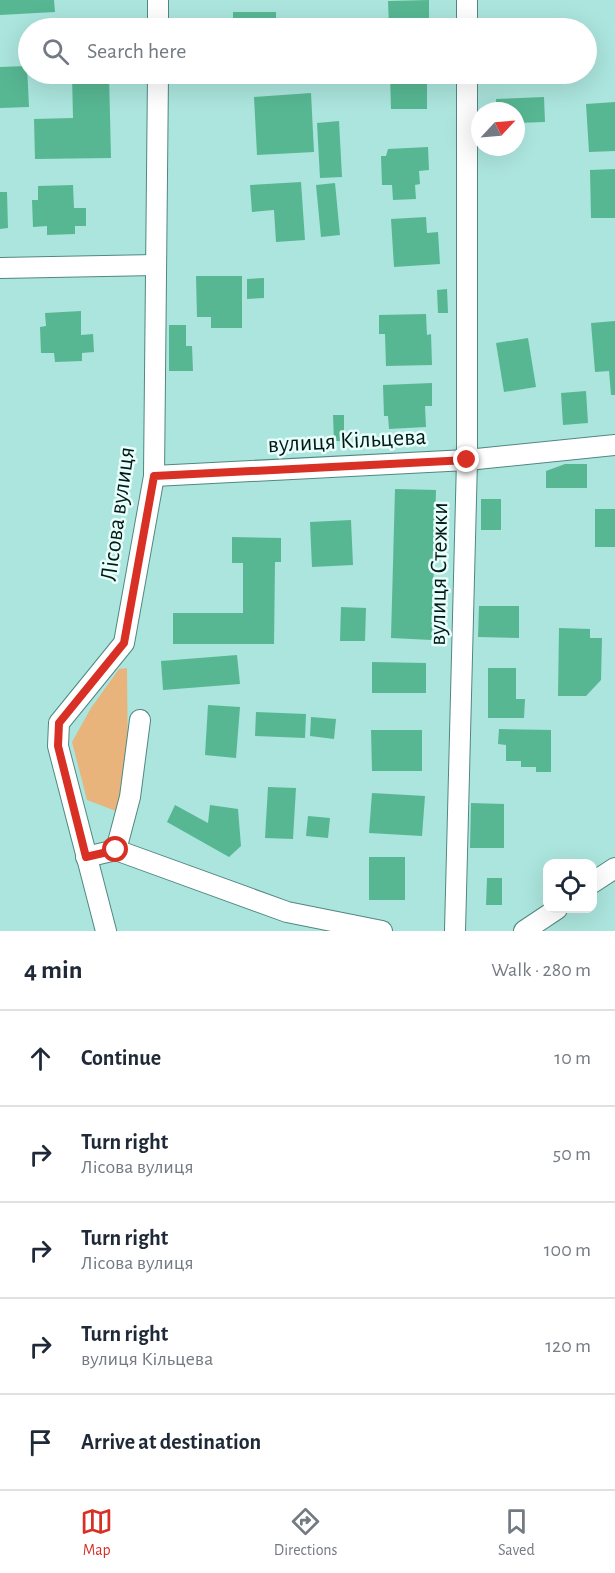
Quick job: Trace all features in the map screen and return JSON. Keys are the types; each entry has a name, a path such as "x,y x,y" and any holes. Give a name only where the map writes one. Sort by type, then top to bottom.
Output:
{"street":[{"path":"158,0 158,18"},
{"path":"467,0 467,18"},
{"name":"Лісова вулиця","path":"106,931 58,746 59,723 124,643 154,476 158,84"},
{"name":"вулиця Стежки","path":"455,931 467,460 467,84"},
{"path":"0,268 156,265"},
{"name":"вулиця Кільцева","path":"154,476 467,460 615,445"},
{"path":"116,850 130,797 140,720"},
{"path":"86,857 116,850 287,912 382,931"},
{"path":"597,880 615,868"},
{"path":"524,931 550,913"}],"shaded area":[{"path":"127,668 128,769 116,811 87,800 72,742 91,708 119,669"}],"building":[{"path":"0,0 54,0 55,12 0,15"},
{"path":"429,0 429,18 389,18 388,1"},
{"path":"233,12 276,12 276,18 233,18"},
{"path":"18,66 18,84 28,84 29,107 0,108 0,67"},
{"path":"72,84 109,84 111,158 35,159 34,119 73,118"},
{"path":"390,84 427,84 427,109 391,109"},
{"path":"311,93 314,152 257,155 254,97"},
{"path":"544,97 545,122 525,123 525,102 496,102 496,99"},
{"path":"615,102 615,151 589,152 586,104"},
{"path":"339,121 342,177 320,178 317,123"},
{"path":"428,147 429,170 419,171 420,184 415,185 416,199 393,200 392,185 382,185 381,156 386,156 388,149"},
{"path":"615,169 615,218 591,218 590,170"},
{"path":"301,182 305,240 276,242 274,210 252,212 250,185"},
{"path":"335,183 340,235 321,237 316,185"},
{"path":"73,185 74,208 86,208 86,226 75,226 75,234 47,235 47,226 33,227 32,200 38,200 38,186"},
{"path":"0,192 7,192 8,228 0,229"},
{"path":"426,217 427,233 438,232 440,264 394,267 391,219"},
{"path":"196,276 242,276 242,328 211,328 211,317 197,317"},
{"path":"264,278 264,298 247,299 247,279"},
{"path":"447,289 448,313 438,313 437,290"},
{"path":"81,311 81,335 93,334 94,352 82,353 82,361 55,362 54,353 41,353 40,327 46,326 45,313"},
{"path":"426,314 427,335 431,334 432,365 386,366 385,334 379,334 379,315"},
{"path":"615,321 615,395 611,395 609,371 595,372 591,323"},
{"path":"169,325 186,325 186,346 192,346 193,371 169,371"},
{"path":"528,338 536,387 504,392 496,343"},
{"path":"432,383 432,406 425,406 426,427 389,429 388,416 384,416 383,385"},
{"path":"586,391 588,423 563,425 561,393"},
{"path":"333,415 344,415 344,441 334,441"},
{"path":"565,464 587,464 587,488 546,488 546,471"},
{"path":"395,489 436,490 432,640 391,638"},
{"path":"481,499 501,499 501,530 481,530"},
{"path":"595,509 615,509 615,547 595,547"},
{"path":"351,520 353,565 312,567 310,522"},
{"path":"232,537 281,538 281,562 275,562 274,644 173,644 173,613 243,613 243,563 232,563"},
{"path":"479,606 519,606 519,638 478,637"},
{"path":"341,607 366,608 365,641 340,641"},
{"path":"559,628 590,629 590,638 602,638 601,680 586,696 558,696"},
{"path":"237,655 240,684 163,690 161,661"},
{"path":"372,662 426,663 426,693 372,693"},
{"path":"488,668 516,668 516,699 525,699 524,718 488,718"},
{"path":"208,705 240,707 236,758 205,755"},
{"path":"256,712 306,714 305,738 255,736"},
{"path":"311,717 336,719 334,739 310,736"},
{"path":"499,729 551,730 551,772 536,772 536,767 521,767 521,761 506,761 506,745 498,744"},
{"path":"371,730 422,730 422,771 372,771"},
{"path":"268,787 296,788 293,839 265,838"},
{"path":"372,793 425,796 422,836 369,833"},
{"path":"471,803 504,804 504,848 470,848"},
{"path":"175,805 208,823 210,805 238,809 241,846 229,857 167,822"},
{"path":"308,816 330,818 328,838 306,836"},
{"path":"369,857 405,857 405,900 369,900"},
{"path":"487,878 502,878 502,905 486,905"}],"route":[{"path":"116,850 86,857 58,746 59,723 124,643 154,476 467,460"}]}
